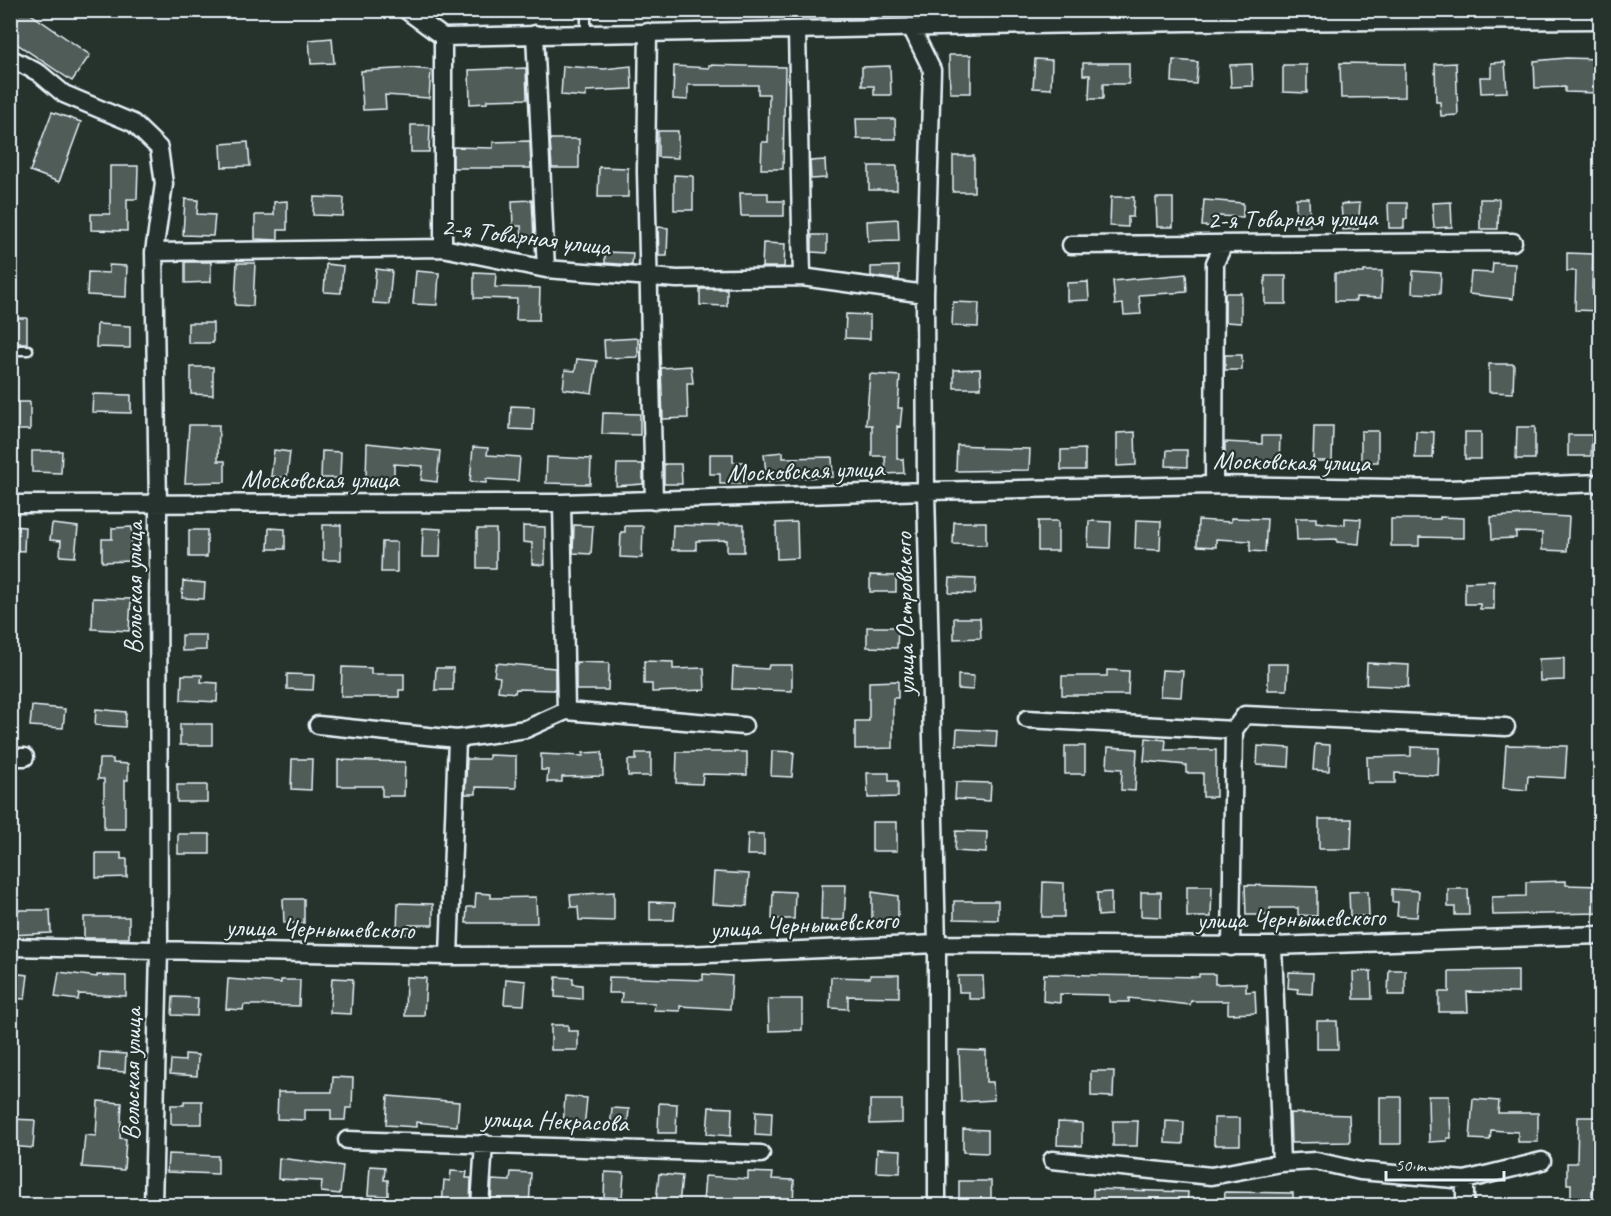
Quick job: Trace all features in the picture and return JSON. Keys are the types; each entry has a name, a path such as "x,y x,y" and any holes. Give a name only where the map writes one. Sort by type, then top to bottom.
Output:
{"street":[{"path":"406,10 443,37 797,31 1187,16 1467,15 1600,20"},
{"name":"улица Островского","path":"911,27 932,70 925,294 926,491 937,944 937,1206"},
{"path":"797,31 802,277"},
{"path":"648,32 646,171 654,501"},
{"path":"535,34 546,269"},
{"path":"443,37 443,248"},
{"name":"Вольская улица","path":"10,58 39,73 64,93 132,123 159,148 164,184 154,252 158,506 159,950 153,1206"},
{"name":"2-я Товарная улица","path":"1071,246 1513,242"},
{"path":"1214,485 1215,263 1224,244"},
{"name":"2-я Товарная улица","path":"154,252 443,248 546,269 699,279 802,277 925,294"},
{"name":"Московская улица","path":"10,504 158,506 562,503 926,491 1214,485 1448,489 1600,483"},
{"path":"562,503 566,711"},
{"path":"318,725 457,739 526,729 566,711 744,726"},
{"path":"1231,947 1234,730 1245,715 1506,727"},
{"path":"1027,719 1234,730"},
{"path":"449,956 457,739"},
{"name":"улица Чернышевского","path":"10,947 449,956 685,955 937,944 1231,947 1600,935"},
{"path":"1273,946 1281,1163"},
{"name":"улица Некрасова","path":"346,1140 761,1154"},
{"path":"480,1206 484,1143"},
{"path":"1052,1160 1211,1176 1281,1163 1316,1161 1360,1171 1465,1180 1542,1161"},
{"path":"1465,1180 1465,1206"}],"lane":[{"path":"586,10 586,36"},
{"path":"10,350 28,350"}],"building":[{"path":"10,10 25,10 90,55 72,81 10,39"},
{"path":"332,38 334,63 311,64 309,40"},
{"path":"949,55 971,55 971,93 950,93"},
{"path":"1566,58 1600,59 1600,93 1565,92 1565,87 1535,88 1534,61"},
{"path":"1035,59 1052,60 1051,89 1033,88"},
{"path":"1173,60 1198,62 1196,84 1172,82"},
{"path":"1505,62 1507,92 1481,93 1480,77 1491,77 1491,63"},
{"path":"1083,63 1129,63 1129,84 1103,84 1103,99 1089,99 1090,75 1083,75"},
{"path":"1340,63 1405,64 1405,97 1341,98"},
{"path":"1456,63 1458,115 1441,116 1440,102 1436,102 1435,64"},
{"path":"1252,64 1253,86 1231,87 1230,65"},
{"path":"709,65 785,67 783,169 761,169 762,142 768,142 769,94 758,94 758,85 688,85 688,100 673,99 674,66 709,68"},
{"path":"1283,65 1307,65 1307,93 1283,92"},
{"path":"563,66 604,69 631,66 632,89 586,91 586,97 561,95"},
{"path":"890,66 891,95 874,95 874,86 862,86 862,67"},
{"path":"411,68 431,70 429,98 385,95 386,109 363,110 361,71"},
{"path":"526,68 527,99 487,100 487,103 470,104 469,70"},
{"path":"52,112 81,122 59,182 30,171"},
{"path":"856,119 895,119 896,139 857,139"},
{"path":"411,125 430,125 429,152 411,152"},
{"path":"658,131 678,131 678,158 658,157"},
{"path":"550,139 579,139 579,168 552,168"},
{"path":"530,141 531,168 453,168 453,147 493,148 493,142"},
{"path":"248,142 250,166 222,167 221,144"},
{"path":"953,156 974,156 974,192 953,192"},
{"path":"825,160 826,178 811,179 810,161"},
{"path":"110,166 138,166 137,199 127,199 127,231 91,230 91,214 110,214"},
{"path":"869,166 897,166 897,190 869,190"},
{"path":"599,167 628,168 628,197 598,197"},
{"path":"674,175 693,176 693,210 674,210"},
{"path":"740,193 768,193 768,201 784,201 784,216 741,216"},
{"path":"314,197 344,198 343,216 313,215"},
{"path":"1111,197 1134,197 1133,217 1128,217 1128,227 1110,226"},
{"path":"1156,198 1173,198 1173,227 1157,227"},
{"path":"1296,198 1309,198 1310,227 1296,227"},
{"path":"185,199 198,200 197,214 215,215 213,236 183,235"},
{"path":"1480,199 1499,199 1498,229 1480,229"},
{"path":"532,200 534,239 522,239 521,226 513,226 512,201"},
{"path":"1204,200 1243,203 1243,217 1218,216 1217,227 1202,226"},
{"path":"287,201 287,230 278,230 278,240 255,239 255,215 274,215 274,202"},
{"path":"1451,202 1452,227 1434,228 1432,203"},
{"path":"1360,203 1358,229 1343,230 1341,204"},
{"path":"1388,203 1407,203 1407,219 1404,219 1404,228 1389,228"},
{"path":"898,219 899,240 868,241 867,221"},
{"path":"658,227 668,228 667,256 659,256"},
{"path":"812,235 827,235 827,253 812,252"},
{"path":"763,243 785,244 784,267 762,267"},
{"path":"605,252 633,253 632,265 605,263"},
{"path":"1567,253 1593,254 1592,289 1600,289 1600,311 1575,310 1576,271 1567,271"},
{"path":"185,262 211,262 211,282 185,283"},
{"path":"237,263 255,263 253,306 235,305"},
{"path":"1493,263 1515,264 1513,299 1469,294 1471,272 1492,273"},
{"path":"326,264 343,266 341,293 324,292"},
{"path":"109,265 127,266 126,297 87,295 88,272 109,273"},
{"path":"899,266 899,280 871,276 871,267"},
{"path":"376,269 392,271 389,304 373,303"},
{"path":"416,271 439,273 437,305 413,304"},
{"path":"1364,271 1382,271 1381,298 1356,297 1356,301 1335,301 1335,273 1364,273"},
{"path":"1413,271 1441,273 1440,294 1412,293"},
{"path":"474,272 496,273 495,287 540,288 539,320 516,320 517,299 474,298"},
{"path":"1186,274 1187,292 1139,295 1141,314 1124,315 1123,304 1115,305 1113,281"},
{"path":"1265,276 1286,276 1286,304 1265,304"},
{"path":"1088,282 1089,300 1067,301 1067,283"},
{"path":"700,289 727,289 727,306 700,305"},
{"path":"1225,293 1241,293 1241,323 1225,322"},
{"path":"953,302 979,303 978,327 952,326"},
{"path":"846,314 870,315 870,339 845,338"},
{"path":"11,318 27,318 27,343 10,343"},
{"path":"188,323 213,323 213,343 188,343"},
{"path":"97,324 130,326 130,348 96,347"},
{"path":"638,338 638,357 605,358 604,340"},
{"path":"1225,355 1242,355 1242,370 1225,370"},
{"path":"577,359 597,361 592,393 563,389 565,370 575,371"},
{"path":"1489,364 1514,364 1513,393 1489,392"},
{"path":"691,366 693,383 687,383 688,418 663,419 661,368"},
{"path":"191,367 213,367 213,395 191,394"},
{"path":"980,369 981,388 954,388 954,370"},
{"path":"870,374 900,376 898,408 902,408 900,427 897,426 897,459 903,459 904,473 886,474 885,456 872,456 872,425 866,425"},
{"path":"93,394 131,395 131,413 92,412"},
{"path":"10,402 30,402 30,430 10,430"},
{"path":"511,406 534,407 533,430 510,429"},
{"path":"603,413 640,414 640,435 602,434"},
{"path":"189,425 219,425 218,461 225,461 225,482 185,483"},
{"path":"1314,426 1333,426 1332,461 1313,461"},
{"path":"1517,427 1535,427 1535,459 1516,459"},
{"path":"1361,431 1378,431 1378,462 1361,462"},
{"path":"1416,431 1434,432 1433,458 1415,458"},
{"path":"1135,432 1136,465 1117,466 1117,433"},
{"path":"1465,432 1481,432 1481,459 1465,459"},
{"path":"1568,435 1592,435 1591,456 1568,456"},
{"path":"1262,436 1280,436 1279,465 1225,465 1225,442 1262,444"},
{"path":"367,443 440,451 437,482 421,480 423,466 394,464 394,479 366,478"},
{"path":"957,445 1030,449 1029,470 956,471"},
{"path":"473,447 488,448 487,455 520,457 518,481 486,479 486,483 470,482"},
{"path":"1085,449 1085,470 1061,470 1061,450"},
{"path":"274,450 290,452 287,478 271,476"},
{"path":"1167,450 1187,450 1187,467 1166,466"},
{"path":"32,451 62,451 61,473 32,472"},
{"path":"322,451 341,452 340,478 321,478"},
{"path":"783,452 783,458 832,457 833,477 785,478 786,480 767,482 764,454"},
{"path":"710,454 733,454 733,462 745,462 745,484 720,484 720,474 710,474"},
{"path":"547,457 591,459 590,484 546,483"},
{"path":"617,464 643,464 643,484 616,486"},
{"path":"664,464 681,464 682,484 664,484"},
{"path":"1530,515 1569,517 1567,551 1542,550 1542,533 1516,532 1516,538 1492,539 1491,517"},
{"path":"1440,517 1464,518 1464,538 1419,537 1419,546 1391,546 1391,519 1440,519"},
{"path":"1231,518 1267,519 1265,552 1250,551 1250,541 1216,539 1216,547 1197,546 1198,520 1231,522"},
{"path":"1296,518 1316,518 1316,522 1345,525 1345,518 1361,519 1359,544 1337,542 1337,539 1297,540"},
{"path":"1136,520 1161,521 1160,550 1135,549"},
{"path":"1038,521 1058,521 1058,551 1038,551"},
{"path":"1089,521 1111,522 1110,548 1088,547"},
{"path":"797,522 798,558 777,559 776,523"},
{"path":"954,522 986,522 986,545 953,544"},
{"path":"52,524 78,527 75,557 60,556 61,541 50,540"},
{"path":"719,524 744,524 744,552 727,552 727,540 696,541 696,550 672,550 673,525 719,526"},
{"path":"323,525 341,525 341,560 323,560"},
{"path":"574,525 593,526 591,554 573,553"},
{"path":"10,526 25,527 24,551 10,550"},
{"path":"523,526 545,527 545,565 532,564 532,543 523,542"},
{"path":"625,526 643,526 642,558 620,557 621,532 625,532"},
{"path":"132,527 132,561 102,562 102,539 112,539 112,528"},
{"path":"269,528 285,529 285,549 268,549"},
{"path":"423,528 441,529 440,557 422,557"},
{"path":"477,529 496,529 496,568 477,568"},
{"path":"189,530 207,530 207,557 189,557"},
{"path":"382,542 397,542 397,572 381,572"},
{"path":"870,575 896,576 896,592 870,592"},
{"path":"950,578 976,579 975,594 949,593"},
{"path":"183,581 205,583 204,599 182,598"},
{"path":"1494,581 1494,609 1480,609 1480,604 1465,604 1465,582"},
{"path":"93,598 131,599 129,631 92,629"},
{"path":"954,618 980,618 981,638 954,639"},
{"path":"867,627 898,627 897,648 867,647"},
{"path":"182,635 206,635 206,650 182,651"},
{"path":"1564,658 1564,680 1540,681 1539,659"},
{"path":"644,661 673,662 673,669 704,668 705,690 652,692 652,684 644,684"},
{"path":"576,662 609,663 608,690 576,690"},
{"path":"496,663 555,668 555,690 516,689 515,693 498,691 500,677 494,676"},
{"path":"1367,663 1409,665 1408,687 1366,685"},
{"path":"1268,664 1288,664 1287,690 1268,690"},
{"path":"769,665 792,665 792,691 732,689 733,667 768,669"},
{"path":"342,667 371,668 371,674 404,674 404,690 399,690 399,697 341,697"},
{"path":"436,668 453,668 453,690 435,690"},
{"path":"1107,670 1129,671 1128,695 1062,695 1062,676 1107,676"},
{"path":"1162,670 1183,671 1181,697 1160,696"},
{"path":"287,674 314,675 313,690 287,689"},
{"path":"182,675 202,675 201,682 218,683 217,702 181,700"},
{"path":"958,675 974,676 973,690 958,689"},
{"path":"898,681 898,698 893,698 893,748 855,749 855,721 869,721 869,682"},
{"path":"32,706 65,709 63,728 30,726"},
{"path":"96,709 126,712 125,727 95,725"},
{"path":"180,724 212,724 212,745 180,745"},
{"path":"957,729 997,731 996,747 956,745"},
{"path":"1146,738 1166,740 1165,750 1216,750 1216,797 1203,797 1203,773 1186,773 1186,765 1144,761"},
{"path":"1315,744 1330,745 1329,771 1313,770"},
{"path":"1506,745 1567,746 1565,778 1528,776 1527,790 1503,788"},
{"path":"1065,746 1085,746 1085,774 1065,774"},
{"path":"1258,746 1290,748 1289,767 1257,765"},
{"path":"1108,747 1137,749 1135,791 1121,790 1122,769 1107,768"},
{"path":"1411,747 1439,748 1438,775 1395,773 1395,783 1368,783 1367,757 1411,756"},
{"path":"772,751 794,752 792,777 771,776"},
{"path":"602,752 603,776 562,777 562,782 547,782 548,770 541,770 541,754 583,756 583,753"},
{"path":"677,752 747,752 747,775 703,774 702,784 676,783"},
{"path":"636,753 651,753 651,776 628,776 628,760 636,760"},
{"path":"489,755 516,756 516,788 476,787 476,794 465,794 467,759 489,759"},
{"path":"99,759 113,759 113,763 128,764 128,780 125,780 125,829 104,829 104,779 98,779"},
{"path":"292,759 312,759 311,790 291,789"},
{"path":"338,760 405,762 404,796 382,796 382,786 338,786"},
{"path":"867,773 889,773 889,781 898,781 898,797 868,798"},
{"path":"956,782 991,783 990,801 955,799"},
{"path":"177,785 207,785 207,802 177,802"},
{"path":"1319,819 1352,819 1351,849 1319,849"},
{"path":"872,822 897,822 897,851 872,851"},
{"path":"956,831 987,832 986,853 955,851"},
{"path":"178,834 210,834 210,854 178,854"},
{"path":"748,834 764,834 764,855 747,855"},
{"path":"96,853 121,853 121,859 127,859 127,877 96,878"},
{"path":"714,872 749,874 747,906 712,904"},
{"path":"1566,881 1566,885 1600,886 1600,913 1493,915 1492,897 1526,896 1526,882"},
{"path":"1043,882 1064,883 1064,917 1042,917"},
{"path":"822,885 846,885 844,920 821,920"},
{"path":"1245,885 1317,887 1317,916 1298,915 1298,908 1270,908 1270,915 1246,915"},
{"path":"1187,886 1212,886 1211,917 1187,917"},
{"path":"1392,889 1419,891 1417,917 1397,916 1398,902 1392,902"},
{"path":"1448,889 1468,889 1469,915 1455,915 1455,907 1448,907"},
{"path":"773,891 795,892 794,919 772,919"},
{"path":"1368,891 1369,916 1350,916 1349,892"},
{"path":"614,892 614,921 579,920 578,907 571,907 570,895"},
{"path":"872,892 898,896 898,920 872,920"},
{"path":"1111,892 1111,915 1098,916 1097,893"},
{"path":"1141,892 1161,892 1161,917 1141,916"},
{"path":"476,893 491,894 491,898 536,897 537,923 466,923 467,907 475,907"},
{"path":"283,899 304,899 304,923 284,923"},
{"path":"954,901 998,901 998,920 954,919"},
{"path":"650,902 675,903 674,920 650,920"},
{"path":"398,903 433,904 433,925 409,925 409,934 397,933"},
{"path":"10,910 50,910 51,933 10,935"},
{"path":"84,917 129,917 129,938 84,938"},
{"path":"1389,970 1405,970 1405,995 1388,995"},
{"path":"1518,970 1518,993 1467,992 1468,1012 1439,1012 1439,992 1449,992 1449,971"},
{"path":"1371,971 1372,999 1354,999 1353,972"},
{"path":"59,972 97,977 97,975 126,976 126,996 79,994 78,1000 55,997"},
{"path":"1289,972 1313,973 1312,994 1297,993 1298,989 1288,988"},
{"path":"10,973 28,975 25,999 10,998"},
{"path":"703,974 732,976 730,1009 680,1006 680,1011 654,1010 655,1003 621,1002 622,993 608,993 609,977 703,980"},
{"path":"1044,974 1199,977 1199,974 1215,974 1215,984 1246,983 1246,992 1255,991 1256,1013 1228,1014 1228,1001 1191,1001 1190,1005 1129,998 1129,1002 1109,1002 1109,995 1060,994 1060,1003 1043,1001"},
{"path":"870,975 899,975 899,997 848,996 848,1009 830,1008 831,977 870,978"},
{"path":"958,976 983,976 984,999 969,999 969,992 959,992"},
{"path":"406,977 426,978 424,1016 405,1016"},
{"path":"556,977 573,978 573,984 582,985 582,999 555,997"},
{"path":"332,978 353,979 351,1014 330,1013"},
{"path":"228,979 281,983 281,980 300,980 299,1006 244,1005 243,1010 226,1009"},
{"path":"506,979 526,981 524,1005 504,1004"},
{"path":"173,997 198,998 197,1016 172,1015"},
{"path":"768,999 802,999 802,1030 769,1031"},
{"path":"1317,1021 1337,1021 1338,1049 1317,1049"},
{"path":"551,1025 568,1025 568,1031 578,1031 578,1050 551,1050"},
{"path":"959,1050 986,1051 986,1082 993,1082 994,1100 961,1102"},
{"path":"100,1052 126,1054 125,1072 99,1070"},
{"path":"185,1054 198,1055 197,1076 170,1074 171,1060 185,1061"},
{"path":"1091,1071 1114,1071 1113,1097 1091,1096"},
{"path":"333,1077 353,1078 352,1108 346,1108 345,1120 331,1120 331,1110 305,1110 305,1120 277,1119 278,1092 332,1092"},
{"path":"388,1096 459,1102 457,1126 416,1122 416,1127 386,1125"},
{"path":"565,1096 587,1098 584,1129 563,1127"},
{"path":"1428,1096 1449,1096 1451,1138 1447,1138 1447,1141 1429,1142"},
{"path":"1380,1097 1401,1097 1401,1144 1380,1144"},
{"path":"1473,1099 1499,1101 1498,1113 1538,1113 1538,1142 1518,1142 1518,1132 1491,1130 1490,1140 1470,1139"},
{"path":"870,1100 902,1100 902,1123 870,1124"},
{"path":"98,1101 122,1103 120,1138 126,1139 124,1170 82,1167 85,1135 96,1136"},
{"path":"184,1101 202,1101 202,1124 171,1124 171,1105 184,1105"},
{"path":"659,1103 677,1104 676,1133 658,1133"},
{"path":"709,1107 732,1108 731,1136 707,1134"},
{"path":"612,1108 629,1109 627,1131 610,1129"},
{"path":"756,1111 772,1112 771,1136 755,1135"},
{"path":"1290,1113 1349,1115 1350,1142 1291,1143"},
{"path":"1578,1117 1600,1117 1600,1191 1592,1191 1592,1206 1571,1206 1571,1184 1567,1184 1567,1163 1577,1163"},
{"path":"1214,1118 1240,1118 1240,1145 1214,1145"},
{"path":"10,1119 35,1120 33,1148 10,1146"},
{"path":"1113,1121 1138,1121 1137,1146 1113,1146"},
{"path":"1166,1121 1184,1122 1183,1144 1165,1143"},
{"path":"1058,1122 1082,1123 1082,1146 1057,1145"},
{"path":"963,1129 988,1130 988,1153 963,1152"},
{"path":"877,1149 901,1150 900,1173 876,1172"},
{"path":"168,1154 218,1156 218,1174 167,1172"},
{"path":"279,1158 343,1166 340,1194 321,1192 322,1181 278,1179"},
{"path":"370,1166 385,1167 384,1180 388,1180 388,1196 368,1195"},
{"path":"451,1171 467,1172 466,1178 471,1178 470,1206 442,1206 444,1180 450,1181"},
{"path":"511,1172 531,1173 529,1206 491,1206 492,1180 510,1181"},
{"path":"605,1172 624,1173 622,1198 604,1197"},
{"path":"748,1172 773,1173 772,1179 794,1180 793,1206 703,1203 705,1176 748,1179"},
{"path":"659,1174 682,1176 679,1205 656,1203"},
{"path":"959,1181 991,1181 991,1204 959,1204"},
{"path":"1093,1189 1188,1192 1187,1206 1093,1205"},
{"path":"1225,1192 1293,1193 1293,1206 1224,1206"}]}
